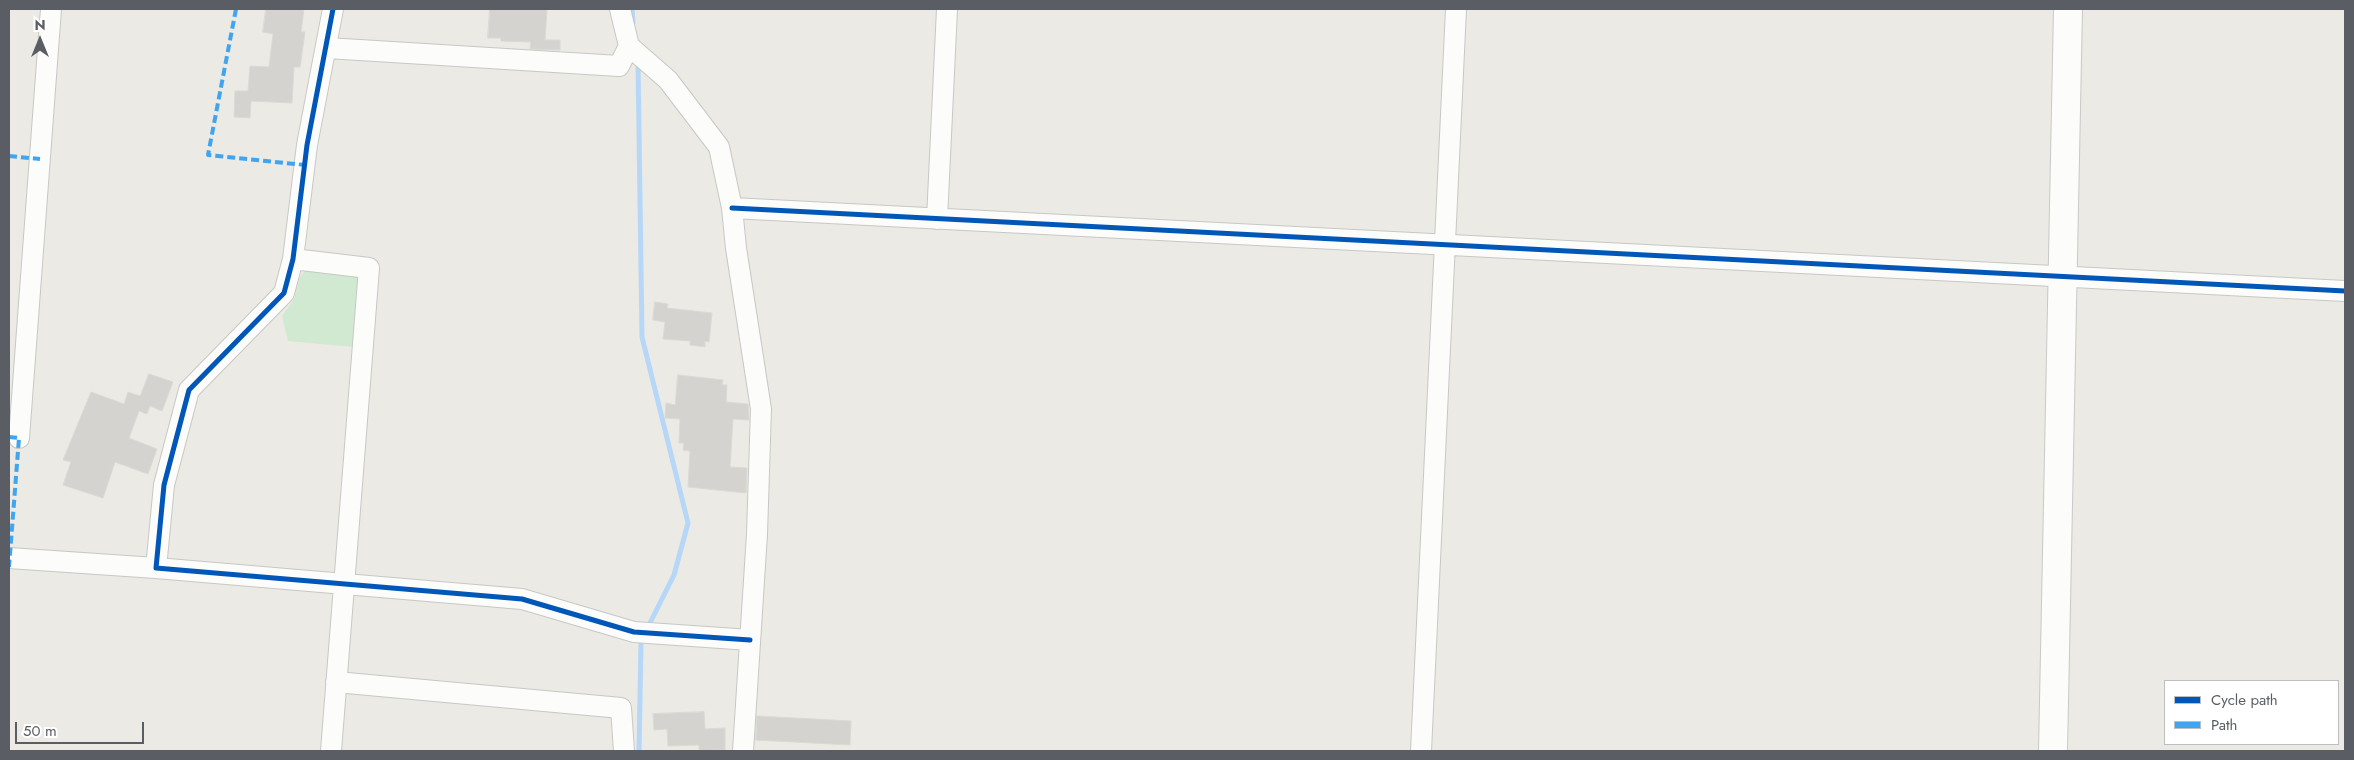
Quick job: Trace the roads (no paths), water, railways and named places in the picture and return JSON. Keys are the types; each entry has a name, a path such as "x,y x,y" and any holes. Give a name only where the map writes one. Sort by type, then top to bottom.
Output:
{"street":[{"path":"19,438 51,9"},
{"path":"156,568 164,485 189,390 284,294 293,259 307,145 333,9"},
{"path":"620,9 629,46 668,80 719,146 732,208 736,248 761,409 757,534 743,751"},
{"path":"937,219 947,9"},
{"path":"1420,751 1456,9"},
{"path":"2053,751 2068,9"},
{"path":"327,48 619,66 629,46"},
{"path":"732,208 2345,291"},
{"path":"293,259 369,268 331,751"},
{"path":"10,558 522,598 644,633 750,640"},
{"path":"336,682 621,708 624,751"}],"waterway":[{"path":"632,9 633,23"},
{"path":"638,62 642,337 688,523 674,575 648,627"},
{"path":"639,751 641,642 643,637"}]}
